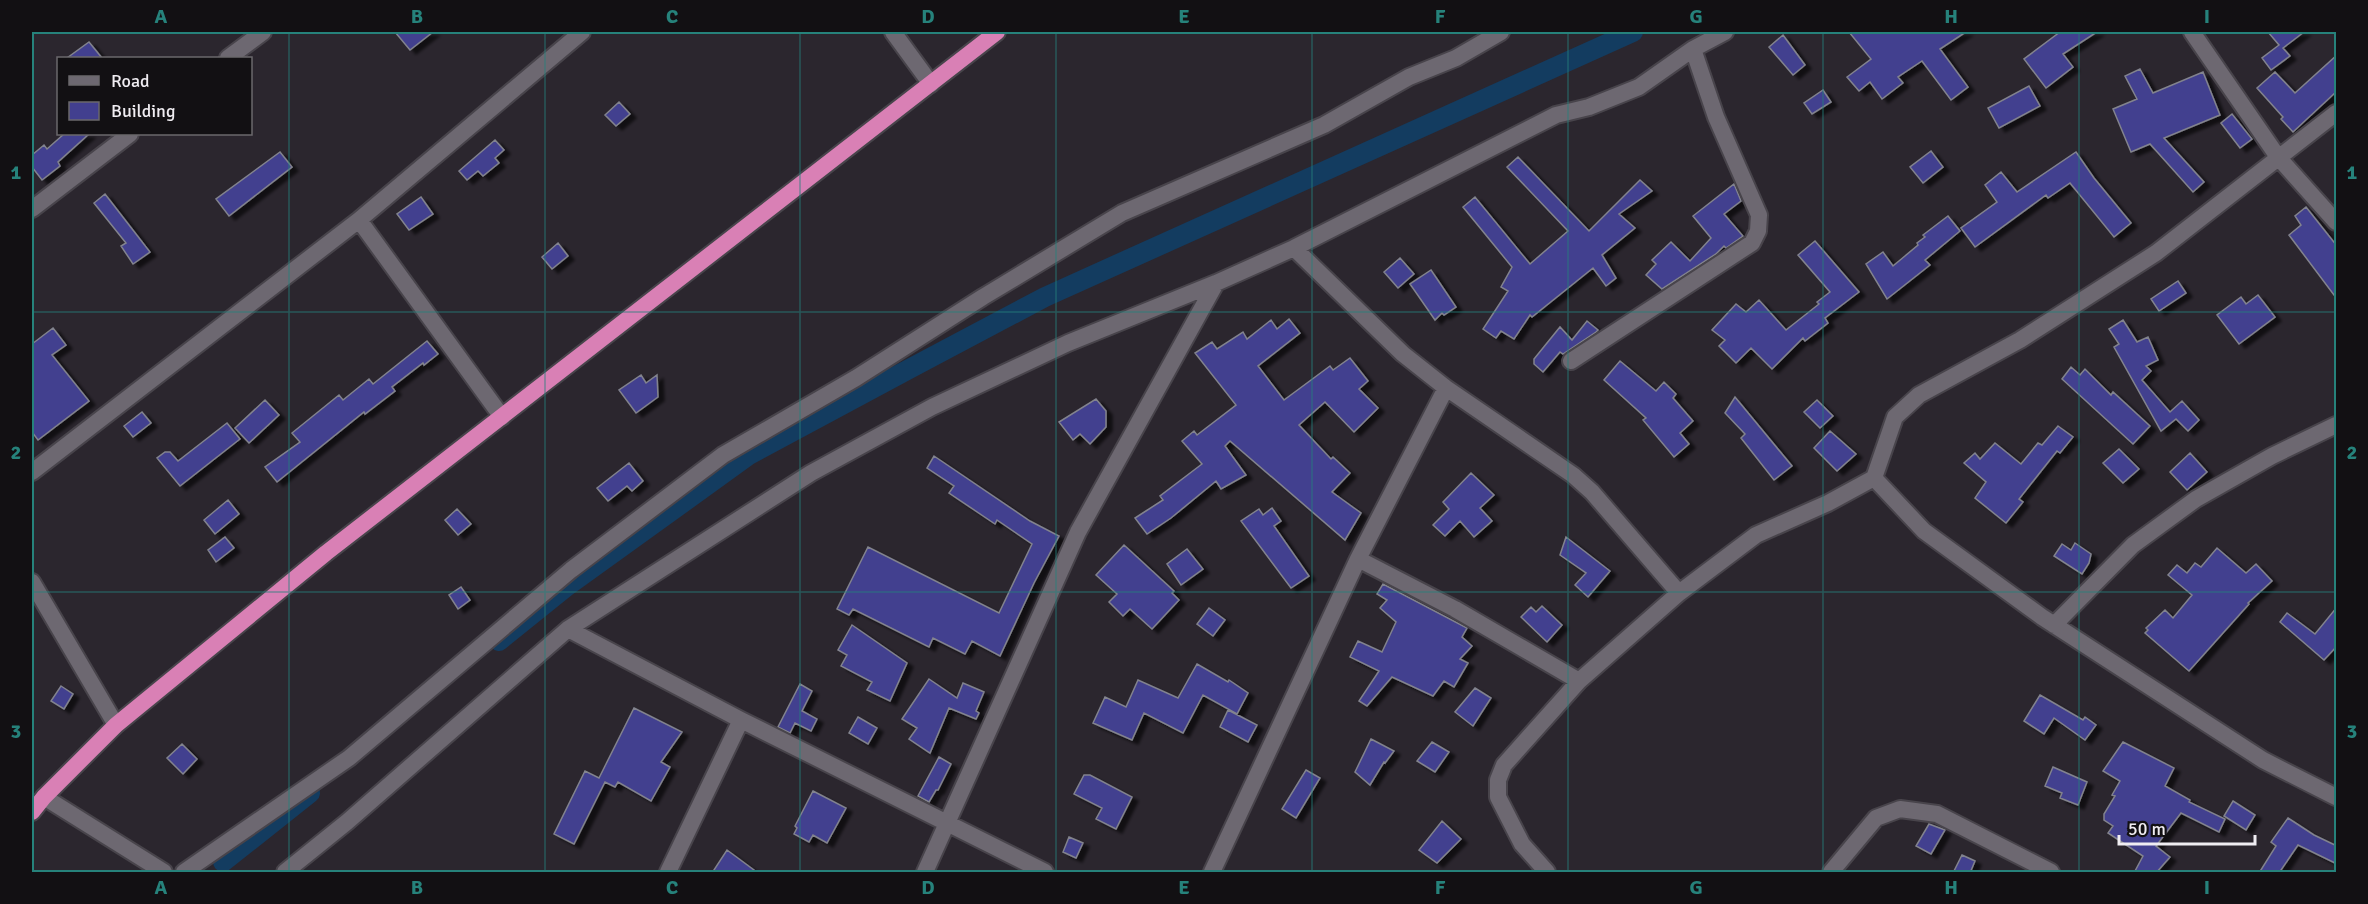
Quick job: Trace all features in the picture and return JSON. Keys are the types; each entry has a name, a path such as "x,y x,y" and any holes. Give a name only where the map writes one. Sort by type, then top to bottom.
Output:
{"highway":[{"path":"32,812 116,725 326,553 997,32"}],"street":[{"path":"229,57 263,32"},
{"path":"32,472 359,220 582,32"},
{"path":"893,32 931,84"},
{"path":"184,873 349,758 571,570 723,454 856,378 983,297 1122,213 1324,125 1409,76 1456,58 1501,32"},
{"path":"285,873 347,822 568,629 811,472 932,407 1068,343 1216,284 1294,248 1556,115 1589,107 1639,87 1693,49 1725,32"},
{"path":"2192,32 2278,157 2337,222"},
{"path":"1571,361 1752,243 1758,231 1759,215 1716,117 1693,49"},
{"path":"1547,873 1522,844 1498,797 1498,780 1504,765 1579,681 1679,593 1756,536 1828,503 1874,478 1895,417 1919,395 2020,340 2156,253 2337,113"},
{"path":"32,209 129,135"},
{"path":"359,220 502,417"},
{"path":"1294,248 1403,354 1446,388 1556,464 1592,492 1679,593"},
{"path":"925,873 1078,532 1216,284"},
{"path":"1212,873 1358,560 1446,388"},
{"path":"2054,625 2133,544 2196,499 2272,456 2337,425"},
{"path":"1874,478 1924,531 2054,625 2263,760 2337,797"},
{"path":"1358,560 1455,609 1579,681"},
{"path":"32,582 116,725"},
{"path":"568,629 741,720 1045,873"},
{"path":"668,873 741,720"},
{"path":"44,797 164,873"},
{"path":"1831,873 1876,818 1900,809 1937,814 2051,873"}],"building":[{"path":"395,32 433,32 410,50"},
{"path":"1849,32 1966,32 1940,49 1968,87 1951,100 1922,61 1898,77 1903,83 1882,99 1870,82 1859,91 1847,77 1871,59"},
{"path":"2060,32 2097,32 2063,54 2073,67 2046,88 2024,59"},
{"path":"2268,32 2304,32 2283,48 2290,56 2271,70 2262,58 2279,45"},
{"path":"1783,35 1805,65 1793,75 1769,47"},
{"path":"89,42 101,57 68,57"},
{"path":"2337,55 2337,91 2293,132 2257,88 2275,72 2295,93"},
{"path":"2140,69 2153,93 2203,72 2220,115 2164,138 2204,182 2193,192 2150,144 2131,152 2113,109 2137,99 2125,76"},
{"path":"2029,86 2040,106 1999,128 1988,108"},
{"path":"1823,90 1831,102 1812,114 1804,103"},
{"path":"619,102 630,114 616,126 605,115"},
{"path":"2232,114 2252,139 2240,148 2221,123"},
{"path":"63,135 88,135 58,162 60,166 42,180 32,167 32,155 44,145 47,149"},
{"path":"495,140 504,150 495,158 499,163 483,176 478,171 467,180 459,171"},
{"path":"1931,151 1943,167 1923,183 1910,167"},
{"path":"280,152 292,167 229,216 216,199"},
{"path":"2076,152 2131,223 2114,237 2070,183 2048,198 2046,195 1975,247 1961,228 1997,202 1985,185 2001,172 2017,192"},
{"path":"1518,157 1589,231 1640,180 1652,191 1619,214 1635,228 1602,255 1616,278 1606,286 1593,268 1532,317 1530,315 1514,339 1501,331 1496,338 1483,329 1508,291 1501,287 1512,267 1463,207 1475,197 1530,264 1568,231 1507,167"},
{"path":"1734,184 1741,201 1724,214 1743,236 1726,248 1724,246 1716,254 1662,289 1646,275 1656,264 1652,260 1671,242 1690,261 1711,238 1693,216"},
{"path":"105,194 150,252 133,264 121,246 126,243 94,203"},
{"path":"421,197 433,214 409,230 397,214"},
{"path":"2306,207 2337,246 2337,299 2289,235 2301,225 2295,216"},
{"path":"1948,216 1960,231 1925,260 1930,265 1887,299 1866,264 1883,252 1893,266 1918,245 1917,243 1925,237 1923,235"},
{"path":"1815,241 1859,292 1825,318 1828,323 1805,341 1803,338 1772,369 1751,348 1736,363 1719,346 1725,340 1712,330 1736,304 1746,312 1759,300 1786,330 1819,304 1817,302 1830,292 1798,255"},
{"path":"558,243 568,256 552,269 542,257"},
{"path":"1400,258 1414,274 1398,288 1384,272"},
{"path":"1431,270 1456,307 1444,315 1442,313 1435,320 1410,284"},
{"path":"2178,281 2186,293 2159,311 2151,299"},
{"path":"2258,295 2275,317 2239,344 2217,315 2241,297 2246,304"},
{"path":"1289,319 1300,333 1258,366 1284,400 1330,366 1333,370 1350,358 1368,381 1359,389 1378,408 1354,432 1325,402 1299,425 1331,459 1333,457 1350,473 1332,492 1361,513 1345,540 1230,441 1225,446 1246,475 1221,489 1216,481 1171,518 1147,534 1135,518 1163,500 1160,496 1202,464 1182,441 1194,431 1197,435 1236,405 1195,353 1212,342 1217,349 1243,332 1247,339 1271,320 1277,329"},
{"path":"2123,320 2137,342 2148,337 2158,360 2146,366 2151,371 2142,380 2170,412 2182,401 2199,420 2188,431 2176,419 2161,431 2114,347 2119,344 2109,329"},
{"path":"1587,321 1598,330 1596,332 1563,354 1560,352 1543,372 1534,364 1534,359 1560,327 1572,340"},
{"path":"53,328 66,345 52,355 89,401 38,440 32,432 32,344"},
{"path":"427,341 438,354 392,387 395,391 365,414 364,412 277,482 265,467 300,442 292,433 339,395 343,400 369,379 373,384"},
{"path":"1620,361 1656,391 1664,382 1676,394 1673,398 1693,421 1680,433 1689,444 1674,457 1643,420 1646,418 1604,380"},
{"path":"2071,367 2080,375 2085,369 2111,395 2113,392 2150,426 2133,444 2062,379"},
{"path":"641,375 646,383 657,375 658,397 636,413 619,390"},
{"path":"1735,397 1792,466 1774,480 1741,438 1745,434 1725,413"},
{"path":"1096,399 1106,411 1106,427 1090,444 1080,434 1073,440 1059,422"},
{"path":"265,400 279,415 249,443 235,428"},
{"path":"1817,400 1833,416 1820,428 1804,412"},
{"path":"142,412 151,423 133,437 124,426"},
{"path":"227,423 240,439 180,486 157,458 165,452 170,452 178,461"},
{"path":"2058,426 2073,437 2060,453 2057,451 2019,499 2023,502 2006,523 1975,498 1986,482 1964,463 1975,453 1980,459 1995,443 2021,464 2038,443 2042,445"},
{"path":"1830,431 1856,454 1837,471 1814,448"},
{"path":"2119,449 2139,469 2123,483 2103,463"},
{"path":"2190,453 2207,472 2187,490 2170,472"},
{"path":"934,456 1030,521 1059,536 1000,656 972,641 965,654 933,638 929,647 853,609 849,615 837,609 868,547 999,613 1032,544 997,520 995,524 949,493 954,486 927,468"},
{"path":"629,463 643,481 632,491 627,486 608,501 597,488"},
{"path":"1471,473 1494,495 1480,508 1492,521 1474,537 1460,521 1445,536 1433,525 1449,509 1443,502"},
{"path":"228,500 239,514 215,534 204,520"},
{"path":"1272,508 1281,521 1274,526 1309,576 1291,588 1241,521 1259,509 1263,515"},
{"path":"457,509 471,524 458,535 445,520"},
{"path":"225,537 234,548 216,562 208,550"},
{"path":"1566,537 1610,571 1588,597 1575,585 1586,573 1560,555"},
{"path":"2075,543 2091,554 2089,563 2082,574 2054,556 2062,544 2071,550"},
{"path":"1124,545 1174,591 1172,593 1179,600 1152,629 1130,609 1123,616 1109,602 1117,594 1096,575"},
{"path":"2217,548 2246,573 2256,564 2272,581 2248,603 2189,671 2145,633 2148,630 2146,628 2165,610 2173,618 2192,595 2168,575 2177,565 2187,573 2195,563 2201,567"},
{"path":"1187,549 1203,569 1181,585 1167,564"},
{"path":"1383,584 1467,628 1462,637 1472,646 1460,659 1468,663 1454,687 1444,681 1433,696 1392,677 1367,706 1359,701 1379,671 1350,657 1358,641 1382,652 1396,622 1380,608 1387,600 1377,594"},
{"path":"461,587 470,600 458,609 449,595"},
{"path":"1542,606 1562,625 1547,642 1521,617 1531,607 1536,612"},
{"path":"2337,607 2337,646 2324,660 2280,622 2287,613 2315,634"},
{"path":"1209,608 1225,620 1213,636 1197,624"},
{"path":"852,625 907,663 890,701 867,690 872,682 841,666 847,655 838,650"},
{"path":"1197,664 1228,682 1229,680 1248,693 1237,714 1203,695 1183,733 1144,713 1132,740 1093,723 1105,697 1126,707 1138,680 1178,698"},
{"path":"929,679 957,698 963,683 984,692 976,711 979,713 976,719 949,708 930,753 909,739 917,728 902,719"},
{"path":"800,684 812,691 802,711 817,719 811,731 795,723 790,733 778,727"},
{"path":"61,686 73,694 64,709 51,701"},
{"path":"1475,688 1491,698 1473,726 1455,712"},
{"path":"2040,695 2083,720 2085,717 2096,725 2085,740 2054,718 2044,734 2024,721"},
{"path":"634,708 682,732 661,762 670,767 651,801 618,782 615,787 605,782 574,844 554,834 585,771 599,778"},
{"path":"1228,710 1257,725 1248,742 1220,727"},
{"path":"858,717 877,728 868,744 849,733"},
{"path":"1371,739 1394,751 1384,762 1370,785 1355,772"},
{"path":"1432,742 1449,752 1435,772 1417,761"},
{"path":"2123,742 2174,768 2165,786 2190,800 2189,802 2225,819 2219,832 2181,813 2156,846 2170,857 2156,873 2134,873 2143,856 2108,833 2113,826 2104,820 2104,814 2115,796 2112,795 2120,781 2103,771"},
{"path":"182,744 197,759 183,774 167,758"},
{"path":"939,757 951,764 929,802 918,796"},
{"path":"2053,767 2087,782 2078,805 2060,798 2062,793 2045,786"},
{"path":"1306,770 1320,778 1296,818 1282,809"},
{"path":"1084,775 1090,775 1132,797 1116,829 1096,819 1102,808 1074,794"},
{"path":"813,791 846,808 827,843 813,835 809,842 794,834 797,828 795,826"},
{"path":"2233,801 2255,815 2246,830 2224,816"},
{"path":"2288,818 2314,835 2337,846 2337,864 2298,845 2279,873 2259,873 2276,846 2271,842"},
{"path":"1442,821 1461,839 1437,863 1419,850"},
{"path":"1929,824 1945,830 1931,854 1916,846"},
{"path":"1069,837 1083,843 1076,858 1063,852"},
{"path":"727,850 758,873 712,873"},
{"path":"1962,855 1975,861 1970,873 1953,873"}],"waterway":[{"path":"499,641 566,587 749,455 1045,297 1633,32"},
{"path":"223,862 310,793"}]}
